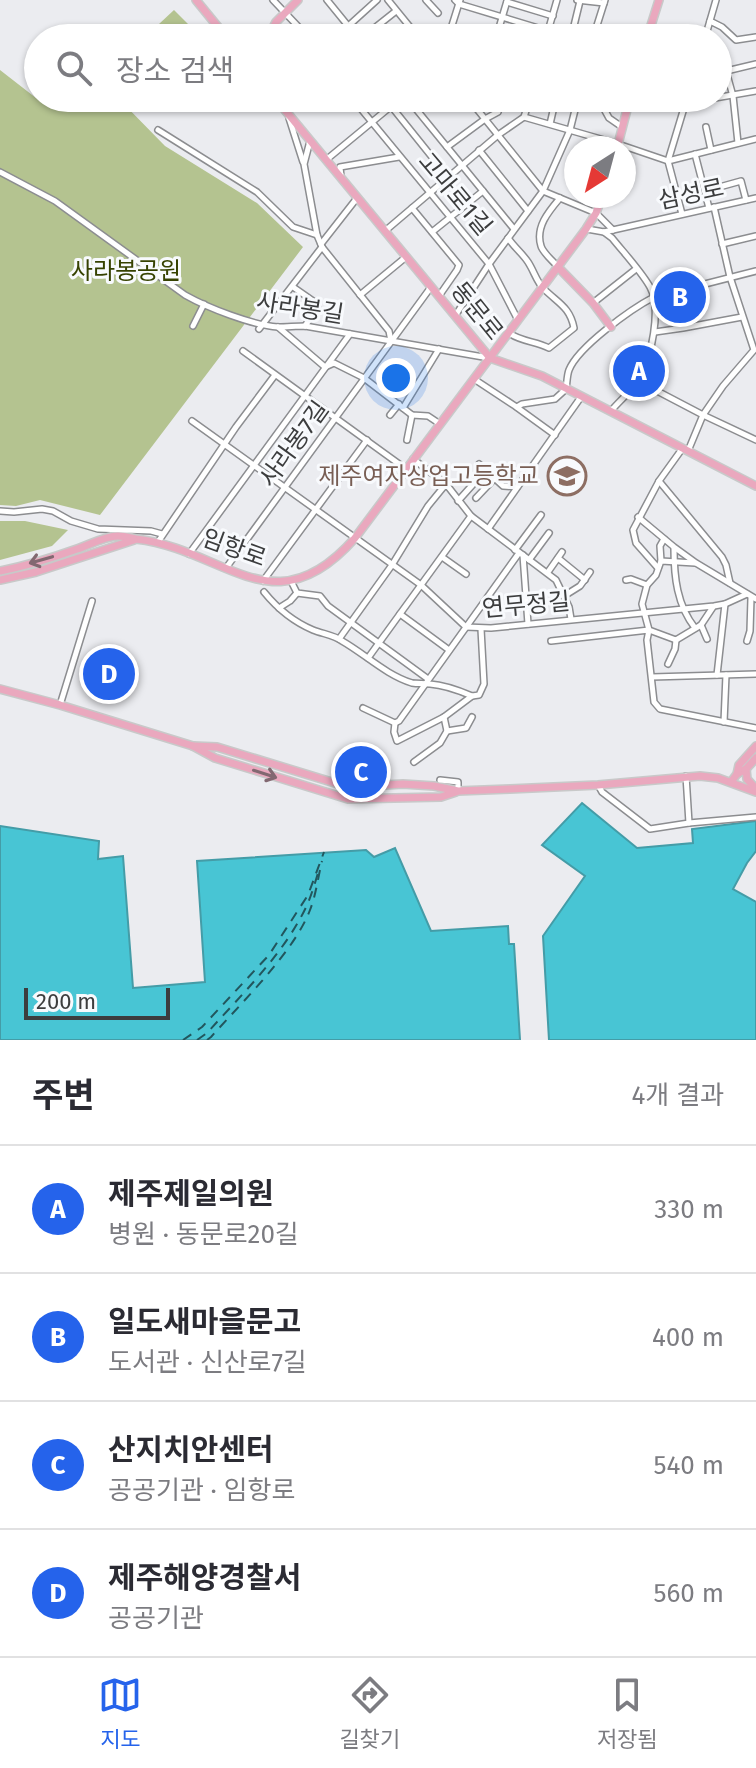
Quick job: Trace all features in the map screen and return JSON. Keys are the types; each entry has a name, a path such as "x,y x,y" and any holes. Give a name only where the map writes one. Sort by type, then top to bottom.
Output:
{"main road":[{"path":"196,0 216,24"},
{"path":"275,24 298,0"},
{"path":"651,24 659,0"},
{"path":"620,136 626,112"},
{"name":"동문로","path":"287,113 490,358 526,370 566,389 756,486"},
{"name":"임항로","path":"0,571 116,536 160,538 189,554 262,582 291,581 331,563 355,538 586,229 598,208"},
{"path":"558,267 611,327"},
{"name":"임항로","path":"0,580 36,572 136,539"},
{"path":"0,689 193,746 215,758 348,799 441,797 458,791"},
{"path":"193,746 217,747 348,787 403,784 458,791 598,785 686,776 716,778 756,790"},
{"path":"737,774 739,765 756,746"},
{"path":"731,782 756,758"},
{"path":"746,769 748,779 756,790"}],"street":[{"path":"273,0 297,24"},
{"path":"327,0 346,24"},
{"path":"350,24 377,0"},
{"path":"388,0 407,24"},
{"path":"426,0 438,13"},
{"path":"550,24 557,0"},
{"path":"574,24 578,0 605,2 598,24"},
{"path":"709,24 716,0"},
{"path":"452,24 458,1 521,24"},
{"path":"500,24 507,1 553,16"},
{"path":"379,24 396,11"},
{"path":"710,21 716,24"},
{"path":"732,36 736,40 756,37"},
{"path":"732,70 756,64"},
{"path":"733,96 756,91"},
{"path":"732,92 738,143"},
{"name":"고마로1길","path":"363,112 489,264 518,321"},
{"path":"326,160 384,112"},
{"path":"396,112 448,177"},
{"path":"418,112 514,229"},
{"path":"479,112 543,191 596,213 613,230"},
{"path":"447,147 498,112"},
{"path":"385,231 479,150 524,117 526,112"},
{"path":"550,125 553,112"},
{"path":"455,316 543,191 570,130 574,112"},
{"path":"606,112 622,127"},
{"path":"682,214 668,161 683,112"},
{"path":"287,113 304,164 321,245 389,331 391,341"},
{"path":"524,117 588,136"},
{"path":"706,127 711,150"},
{"path":"158,130 257,192 293,227 317,235"},
{"path":"636,152 668,161 756,139"},
{"path":"304,164 310,141"},
{"path":"479,150 528,211"},
{"path":"659,564 636,543 633,530 638,517 659,481 685,450 723,386 755,350 742,317 695,154"},
{"path":"341,178 340,167 400,157"},
{"name":"사라봉길","path":"0,172 55,201 185,295 261,327 305,326 490,358"},
{"path":"705,191 741,181 746,200"},
{"path":"432,232 483,191"},
{"path":"261,327 357,198"},
{"path":"558,267 541,247 540,227 560,198"},
{"name":"삼성로","path":"586,229 604,232 756,198"},
{"path":"412,208 459,265 439,296"},
{"path":"604,232 651,288 654,297 655,332 648,359 638,381 610,412"},
{"path":"722,244 756,236"},
{"path":"508,238 526,260 542,288 559,300 572,317 574,328 549,348 509,333"},
{"path":"360,295 406,257"},
{"path":"593,303 636,269"},
{"path":"517,407 555,399 566,389 569,370 588,344 640,304 654,297 756,271"},
{"path":"293,287 318,307 305,326"},
{"name":"사라봉7길","path":"226,568 431,287"},
{"path":"193,326 204,304"},
{"path":"655,332 742,317"},
{"path":"277,327 325,367"},
{"path":"189,554 350,334"},
{"path":"390,415 401,406 439,349"},
{"path":"243,351 406,469"},
{"path":"325,367 334,363 364,378 412,415 428,416 440,424"},
{"path":"0,511 42,509 71,521 110,529 151,531 160,538 275,375"},
{"path":"474,378 555,435"},
{"path":"638,381 756,440"},
{"path":"488,529 581,397"},
{"path":"407,440 412,415"},
{"name":"연무정길","path":"192,421 421,585 466,627 481,629 714,606 752,597"},
{"path":"262,582 367,440"},
{"path":"413,459 446,484 471,516 556,580 569,607 571,619"},
{"path":"479,464 503,486 517,487"},
{"path":"458,501 485,471"},
{"path":"476,498 494,479"},
{"path":"659,481 722,557 730,583"},
{"path":"339,639 446,484"},
{"path":"481,629 484,684 479,695 472,696 444,717 397,741 395,723 519,553 541,515"},
{"path":"368,658 471,516"},
{"path":"638,517 696,563 752,597 747,641"},
{"path":"98,535 110,529"},
{"path":"529,560 549,533"},
{"path":"664,539 656,575 647,585 642,604 649,630 647,640 654,702 660,709 756,728"},
{"path":"674,547 675,576 682,608 707,639"},
{"path":"519,553 528,624"},
{"path":"548,572 560,555 585,580"},
{"path":"442,557 466,574"},
{"path":"659,564 674,561 696,563"},
{"path":"564,596 580,586 590,572"},
{"path":"626,580 647,585"},
{"path":"291,581 297,593"},
{"path":"264,592 279,608 313,630 339,639 403,679 415,684 426,681"},
{"path":"279,608 297,593 320,596 328,606 426,681 472,696"},
{"path":"60,705 92,601"},
{"path":"717,675 725,604"},
{"path":"676,640 698,626 714,606"},
{"path":"400,614 449,650"},
{"path":"551,641 649,630 676,640"},
{"path":"668,664 676,640"},
{"path":"652,677 756,674"},
{"path":"724,722 726,675"},
{"path":"363,708 395,723"},
{"path":"414,762 440,743 447,731 444,717"},
{"path":"447,731 466,728 472,717"},
{"path":"686,776 689,823"},
{"path":"440,780 458,782 458,791"},
{"path":"598,785 602,792 650,829 756,817"}],"green space":[{"path":"174,10 188,24 159,24"},
{"name":"사라봉공원","path":"0,70 24,89 24,112 132,112 165,146 257,203 303,247 100,515 40,500 16,506 0,505"},
{"path":"0,521 25,521 68,530 52,546 0,560"}],"water":[{"path":"582,803 637,848 693,843 692,829 756,821 756,851 733,889 756,902 756,1040 549,1040 543,936 585,876 542,845"},
{"path":"0,826 99,841 98,859 123,856 133,988 205,982 197,861 366,850 374,857 395,848 431,931 508,926 509,944 514,944 520,1040 0,1040"}],"ferry route":[{"path":"183,1040 202,1027 269,955 308,895 324,852"},
{"path":"207,1040 292,943 310,910 322,861"},
{"path":"197,1040 249,988 276,955 299,921 318,873"}],"place":[{"name":"일도새마을문고","path":"680,297"},
{"name":"제주제일의원","path":"639,371"},
{"name":"제주여자상업고등학교","path":"567,476"},
{"name":"제주해양경찰서","path":"109,674"},
{"name":"산지치안센터","path":"361,772"}]}
